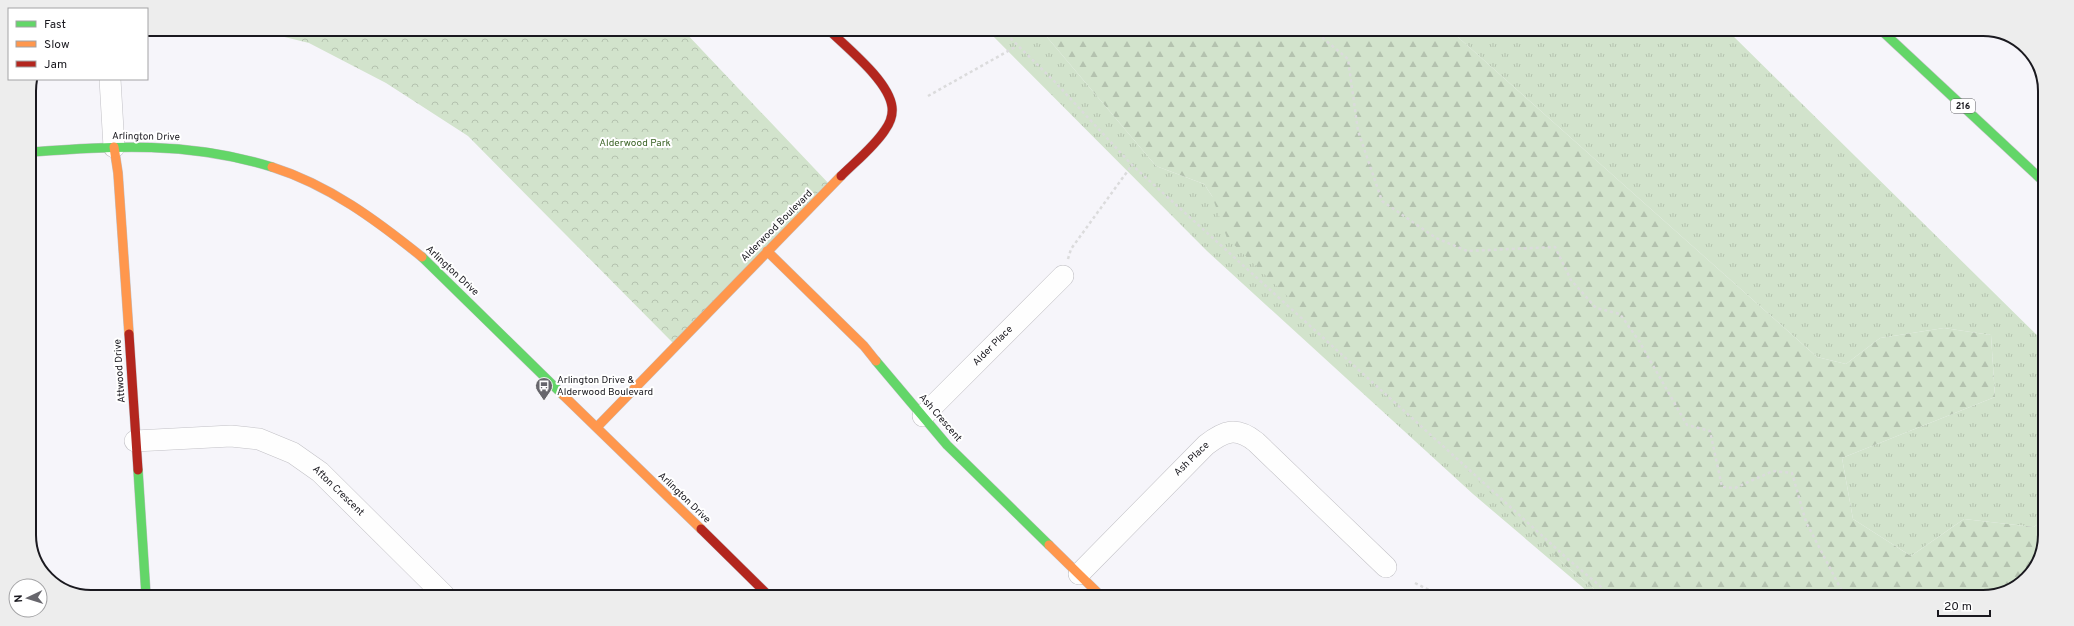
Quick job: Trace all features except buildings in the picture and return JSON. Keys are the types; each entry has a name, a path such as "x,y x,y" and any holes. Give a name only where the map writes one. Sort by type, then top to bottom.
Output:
{"main road":[{"name":"Alderwood Boulevard","path":"597,427 767,251 880,137 891,119 891,102 885,90 835,36"},
{"name":"216","path":"1887,36 2038,176"},
{"name":"Arlington Drive","path":"36,152 114,147 178,148 236,157 289,174 343,199 370,216 422,257 763,590"},
{"name":"Attwood Drive","path":"114,147 118,173 146,590"},
{"name":"Ash Crescent","path":"767,251 864,346 947,445 1095,590"}],"street":[{"path":"110,80 114,147"},
{"name":"Alder Place","path":"923,416 1063,276"},
{"name":"Ash Place","path":"1079,574 1206,445 1221,434 1232,432 1248,436 1256,442 1386,567"},
{"name":"Afton Crescent","path":"135,441 231,436 259,439 293,453 320,472 439,590"}],"path":[{"path":"1008,36 1054,82 1132,165 1569,560 1605,590"},
{"path":"1320,36 1348,60 1358,131 1382,201 1436,238 1467,251 1555,247 1571,280 1596,308 1620,314 1639,341 1687,425 1710,431 1722,487 1735,488 1774,471 1792,473 1806,522 1841,590"},
{"path":"928,96 1018,46"},
{"path":"1063,276 1071,249 1132,165"},
{"path":"1415,583 1429,590"}],"green space":[{"name":"Alderwood Park","path":"280,36 689,36 831,186 675,345 468,136 386,83 309,43"},
{"path":"993,36 1046,36 1156,166 1204,184 1212,196 1566,566 1595,590 1586,590 1473,494 1207,251"},
{"path":"1046,36 1457,36 1817,357 1846,364 1880,338 1944,328 1991,335 1995,397 1842,458 1853,519 1911,556 1964,519 2034,527 2038,524 2038,542 2034,556 2029,565 2016,579 2000,587 1983,590 1595,590 1566,566 1227,238 1212,196 1204,184 1156,166"},
{"path":"1457,36 1733,36 2038,336 2038,524 2034,527 1964,519 1911,556 1853,519 1842,458 1995,397 1991,335 1944,328 1880,338 1846,364 1817,357"}],"traffic: fast":[{"path":"1887,36 2038,176"},
{"path":"36,152 122,147 181,149 211,153 272,167"},
{"path":"422,257 563,395"},
{"path":"876,361 947,445 1049,545"},
{"path":"138,470 146,590"}],"traffic: slow":[{"path":"114,147 118,173 129,334"},
{"path":"272,167 313,183 351,205 422,257"},
{"path":"597,427 841,176"},
{"path":"767,251 864,346 876,361"},
{"path":"563,395 701,529"},
{"path":"1049,545 1095,590"}],"traffic: jam":[{"path":"835,36 856,55 875,76 889,97 892,107 890,122 881,136 841,176"},
{"path":"129,334 138,470"},
{"path":"701,529 763,590"}],"place":[{"name":"Arlington Drive & Alderwood Boulevard","path":"544,401"}]}
